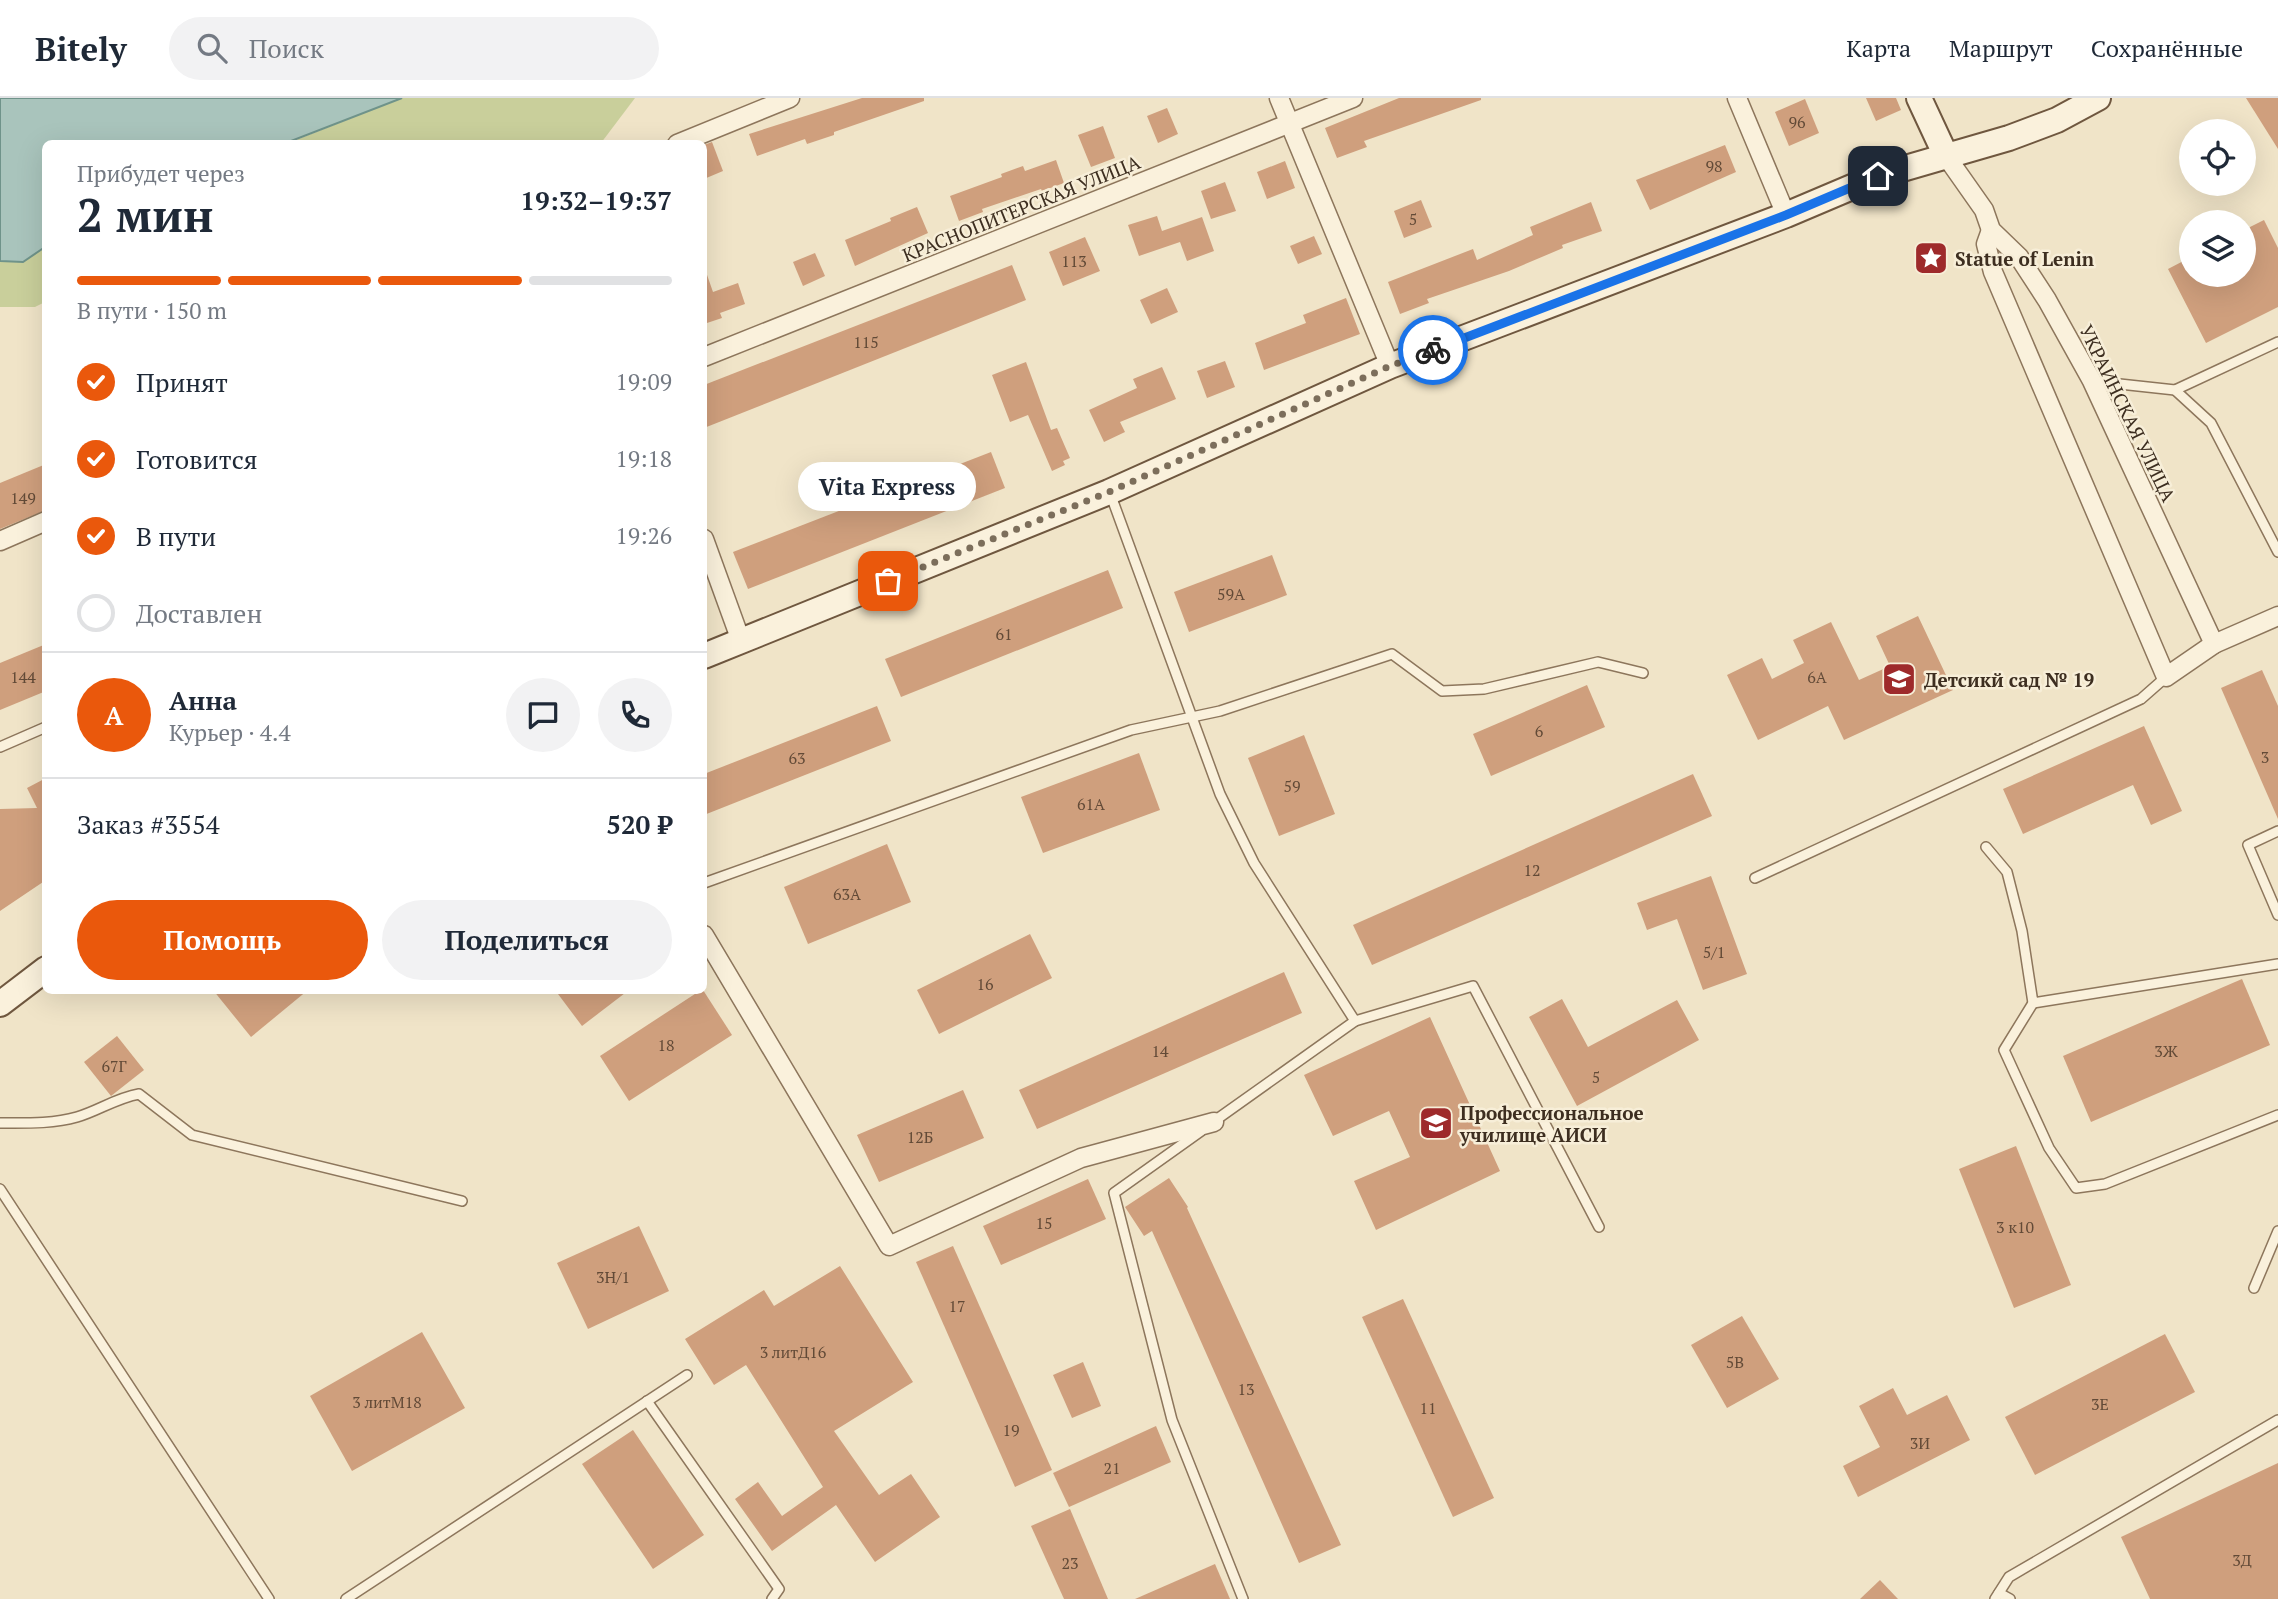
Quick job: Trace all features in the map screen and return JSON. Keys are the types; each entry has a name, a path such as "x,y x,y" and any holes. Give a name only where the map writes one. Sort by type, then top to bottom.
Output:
{"main road":[{"path":"1919,98 1946,156"},
{"path":"707,655 1109,492 1390,366 1786,215 1878,176 2057,120 2098,98"},
{"path":"0,1004 42,972"}],"street":[{"path":"687,140 790,98"},
{"path":"1279,98 1390,366"},
{"name":"КРАСНОПИТЕРСКАЯ УЛИЦА","path":"707,356 1353,98"},
{"path":"1737,98 1786,215"},
{"name":"УКРАИНСКАЯ УЛИЦА","path":"1946,156 1984,211 1991,230 2019,257 2047,300 2092,381 2214,644"},
{"path":"1991,230 1986,244 1993,272 2166,677 2214,644 2278,616"},
{"path":"0,541 42,524"},
{"path":"707,547 741,641"},
{"path":"707,940 889,1247 1081,1158 1214,1122"}],"lane":[{"path":"2092,381 2175,390 2278,342"},
{"path":"2175,390 2211,424 2278,552"},
{"path":"1109,492 1220,794 1254,863 1355,1020"},
{"path":"707,882 1131,730 1220,711 1392,654 1442,691 1484,690 1598,662 1643,673"},
{"path":"1755,878 2141,699 2166,677"},
{"path":"0,747 42,729"},
{"path":"2278,831 2248,845 2278,915"},
{"path":"1986,847 2007,872 2022,931 2033,1003 2004,1050 2049,1148 2076,1188 2105,1184 2278,1115"},
{"path":"2033,1003 2278,964"},
{"path":"1243,1599 1172,1420 1114,1193 1355,1020 1472,986 1599,1227"},
{"path":"0,1123 76,1118 122,1097 138,1094 192,1135 462,1201"},
{"path":"0,1189 269,1599"},
{"path":"2254,1288 2278,1231"},
{"path":"346,1599 687,1375"},
{"path":"647,1401 779,1589 772,1599"},
{"path":"2010,1599 1997,1596 2009,1577 2278,1420"}],"green space":[{"path":"402,98 635,98 603,140 296,140"},
{"path":"42,249 42,304 35,307 0,307 0,261 23,262"}],"water":[{"path":"0,98 402,98 294,140 42,140 42,249 23,262 0,261"}],"building":[{"path":"862,98 924,98 924,101 807,144 805,139 757,156 749,134"},
{"path":"1399,98 1481,100 1364,141 1367,147 1337,158 1325,128"},
{"path":"1866,98 1896,98 1901,110 1876,121"},
{"path":"2246,98 2278,98 2278,149"},
{"path":"1805,99 1819,133 1789,146 1775,112"},
{"path":"1167,108 1178,134 1158,143 1147,116"},
{"path":"1103,126 1115,158 1091,167 1078,135"},
{"path":"712,142 723,171 707,178 707,144"},
{"path":"1725,145 1736,172 1650,210 1636,180"},
{"path":"1056,160 1064,183 982,209 983,212 959,221 950,196 1002,177 1001,174 1023,166 1025,171"},
{"path":"1285,161 1295,188 1267,199 1257,172"},
{"path":"1225,182 1236,211 1211,219 1201,191"},
{"path":"1421,200 1432,227 1404,238 1394,211"},
{"path":"1591,202 1602,231 1562,245 1563,248 1509,271 1427,299 1429,303 1400,314 1388,282 1473,249 1477,260 1533,235 1530,227"},
{"path":"917,207 928,233 855,266 845,240"},
{"path":"1157,216 1162,231 1202,217 1214,251 1187,261 1180,242 1139,256 1128,225"},
{"path":"2264,220 2278,248 2278,307 2206,343 2168,269 2179,263 2179,287 2256,287 2256,224"},
{"path":"1314,236 1322,254 1298,264 1290,246"},
{"path":"1085,237 1100,271 1063,286 1049,252"},
{"path":"815,253 825,276 803,286 793,262"},
{"path":"1012,265 1026,300 707,427 707,384"},
{"path":"707,275 713,292 738,283 745,304 720,313 722,318 707,323"},
{"path":"1167,288 1178,312 1151,324 1140,300"},
{"path":"1346,298 1360,334 1264,370 1255,343 1306,323 1303,315"},
{"path":"1225,361 1235,387 1207,398 1197,371"},
{"path":"1026,362 1051,430 1057,428 1070,458 1063,461 1065,465 1052,471 1028,415 1010,422 992,375"},
{"path":"1162,367 1176,399 1120,422 1125,432 1104,442 1089,410 1137,388 1133,379"},
{"path":"991,452 1005,488 748,589 733,552"},
{"path":"42,466 42,512 0,529 0,483"},
{"path":"1272,555 1287,595 1189,632 1174,592"},
{"path":"1108,570 1123,608 901,697 885,659"},
{"path":"1918,616 1953,690 1844,740 1828,706 1758,740 1727,675 1762,658 1772,679 1804,663 1793,640 1831,622 1859,680 1890,666 1876,636"},
{"path":"42,646 42,693 0,710 0,663"},
{"path":"2262,670 2278,706 2278,819 2221,688"},
{"path":"1587,685 1605,727 1491,776 1473,734"},
{"path":"877,706 891,741 707,814 707,773"},
{"path":"2144,726 2182,811 2151,825 2133,785 2023,834 2003,789"},
{"path":"1304,735 1335,814 1279,836 1248,758"},
{"path":"1139,753 1160,810 1043,853 1021,797"},
{"path":"1693,774 1712,816 1372,965 1353,925"},
{"path":"42,780 42,883 0,911 0,809 37,808 27,788"},
{"path":"887,844 911,902 808,944 784,887"},
{"path":"1711,876 1747,974 1703,990 1677,919 1647,930 1637,903"},
{"path":"1030,934 1052,978 939,1034 917,990"},
{"path":"1284,972 1302,1013 1037,1129 1019,1090"},
{"path":"2242,979 2270,1045 2091,1122 2063,1056"},
{"path":"216,994 303,994 251,1037"},
{"path":"558,994 624,994 582,1026"},
{"path":"695,994 706,994 732,1035 629,1101 600,1056"},
{"path":"1562,999 1588,1047 1677,1000 1699,1040 1577,1106 1529,1017"},
{"name":"Профессиональное училище АИСИ","path":"1430,1017 1500,1171 1376,1230 1354,1181 1410,1157 1389,1111 1333,1136 1304,1075"},
{"path":"117,1036 144,1070 111,1096 84,1062"},
{"path":"963,1090 984,1138 879,1182 857,1135"},
{"path":"2016,1146 2071,1285 2014,1308 1959,1169"},
{"path":"1169,1178 1188,1207 1341,1545 1299,1563 1152,1231 1144,1236 1125,1207"},
{"path":"1088,1179 1106,1219 1001,1265 983,1226"},
{"path":"639,1226 669,1291 588,1329 557,1263"},
{"path":"953,1246 1052,1470 1015,1487 916,1262"},
{"path":"840,1266 913,1382 834,1431 879,1495 911,1474 940,1517 875,1562 836,1505 772,1551 735,1499 758,1482 782,1516 823,1487 746,1365 714,1385 685,1339 764,1290 774,1306"},
{"path":"1403,1299 1494,1498 1453,1517 1362,1317"},
{"path":"1742,1316 1779,1379 1727,1408 1691,1345"},
{"path":"422,1332 465,1408 352,1471 310,1396"},
{"path":"2165,1334 2195,1392 2035,1475 2005,1417"},
{"path":"1083,1362 1101,1406 1072,1418 1053,1375"},
{"path":"1893,1388 1907,1415 1947,1395 1970,1440 1858,1497 1843,1466 1880,1447 1859,1406"},
{"path":"1156,1426 1171,1462 1069,1507 1053,1473"},
{"path":"633,1430 704,1535 653,1569 582,1464"},
{"path":"2278,1463 2278,1599 2150,1599 2121,1537"},
{"path":"1070,1509 1108,1599 1064,1599 1031,1526"},
{"path":"1215,1564 1230,1599 1135,1599"},
{"path":"1880,1580 1898,1599 1860,1599"}],"way so far":[{"path":"888,581 1109,492 1390,366 1433,350"}],"place":[{"name":"Statue of Lenin","path":"1931,258"},
{"name":"Vita Express","path":"888,581"},
{"name":"Детсикй сад № 19","path":"1899,679"},
{"name":"Профессиональное училище АИСИ","path":"1436,1123"}],"route":[{"path":"1433,350 1786,215 1878,176"}]}
